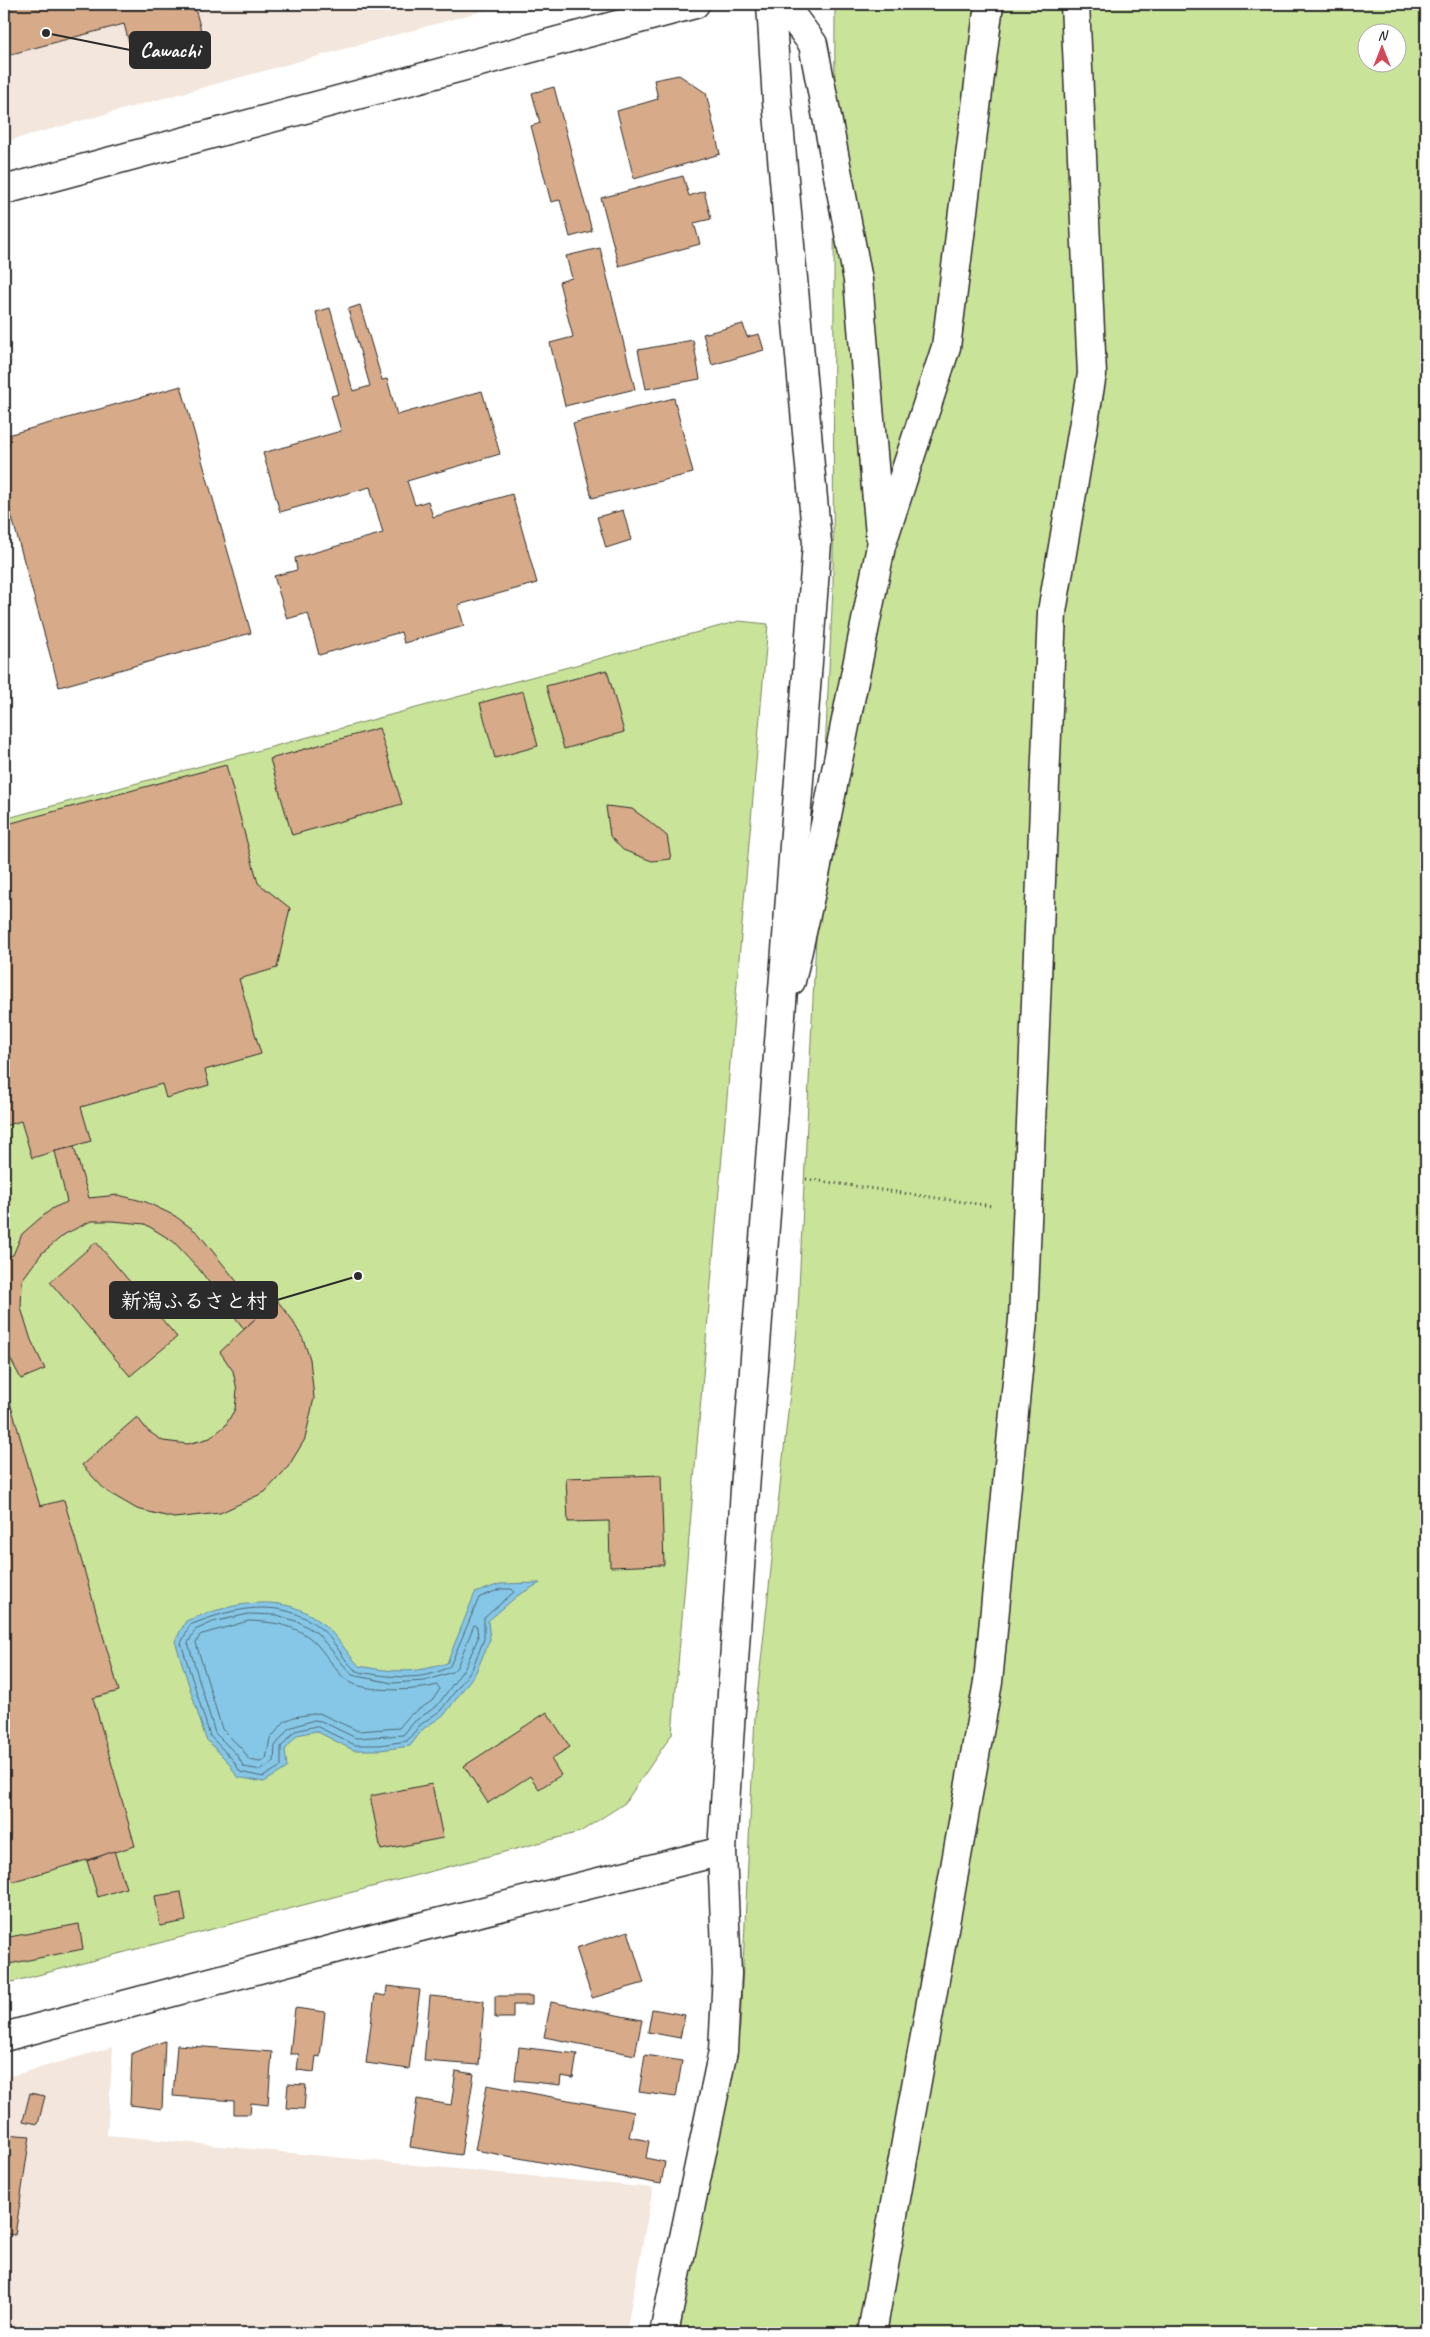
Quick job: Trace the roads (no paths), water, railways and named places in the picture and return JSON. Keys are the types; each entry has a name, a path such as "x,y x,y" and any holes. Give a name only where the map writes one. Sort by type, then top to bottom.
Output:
{"street":[{"path":"4,190 695,4"},
{"path":"664,2333 723,2051 727,1974 722,1851 745,1489 817,543 777,102 771,4"},
{"path":"783,4 812,44 858,280 881,546"},
{"path":"783,1004 794,976 881,546 946,347 989,4"},
{"path":"872,2333 988,1682 1023,1319 1052,612 1092,374 1075,4"},
{"path":"4,2037 349,1945 722,1851"}],"water":[{"path":"540,1583 517,1596 488,1621 490,1639 476,1672 445,1714 423,1729 410,1746 380,1750 353,1750 316,1731 297,1735 285,1750 287,1768 264,1782 237,1777 229,1763 206,1739 175,1641 186,1621 238,1605 275,1603 309,1614 324,1625 359,1666 393,1671 424,1669 447,1663 475,1593 500,1584"}],"place":[{"name":"Cawachi","path":"46,33"},
{"name":"新潟ふるさと村","path":"358,1276"}]}
